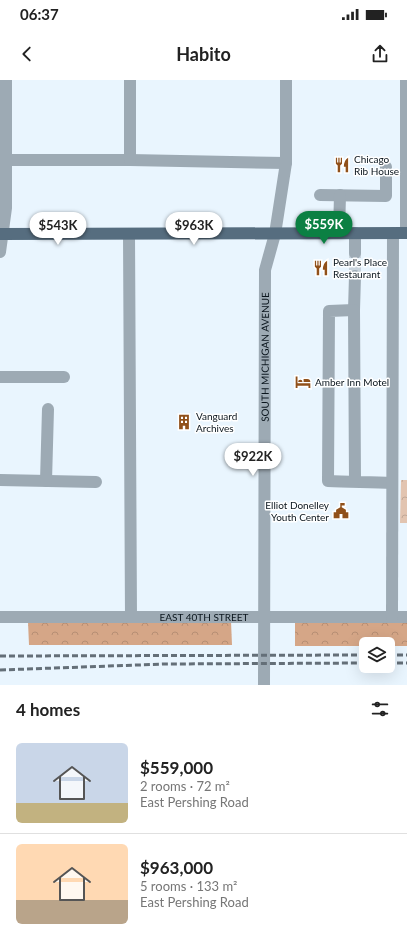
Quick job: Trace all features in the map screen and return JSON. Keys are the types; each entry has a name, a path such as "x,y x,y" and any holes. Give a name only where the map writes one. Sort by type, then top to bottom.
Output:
{"main road":[{"path":"1,234 406,233"}],"street":[{"path":"130,80 130,160"},
{"name":"SOUTH MICHIGAN AVENUE","path":"264,685 266,270 275,234 286,163 286,80"},
{"path":"406,80 406,233"},
{"path":"0,252 1,234 6,208 4,86"},
{"path":"6,160 130,160 286,163"},
{"path":"320,195 386,196 386,167"},
{"path":"340,195 340,233"},
{"path":"355,233 355,253"},
{"path":"392,617 393,233"},
{"path":"129,234 131,617"},
{"path":"355,276 355,482"},
{"path":"354,310 329,311 328,481 392,483"},
{"path":"0,377 64,377"},
{"path":"46,481 48,408"},
{"path":"0,480 96,482"},
{"name":"EAST 40TH STREET","path":"0,618 407,617"}],"green space":[{"path":"401,480 407,480 407,523 400,523"},
{"path":"231,621 232,645 29,645 28,622"},
{"path":"295,621 407,622 407,646 395,646 395,637 359,637 359,646 295,646"}],"tunnel":[{"path":"355,253 355,276"}],"railway":[{"path":"0,656 359,655"},
{"path":"395,655 407,655"},
{"path":"0,670 165,664 359,663"},
{"path":"395,663 407,663"}],"place":[{"name":"Chicago Rib House","path":"342,165"},
{"name":"Pearl's Place Restaurant","path":"321,268"},
{"name":"Amber Inn Motel","path":"303,382"},
{"name":"Vanguard Archives","path":"184,422"},
{"name":"Elliot Donelley Youth Center","path":"341,511"}]}
